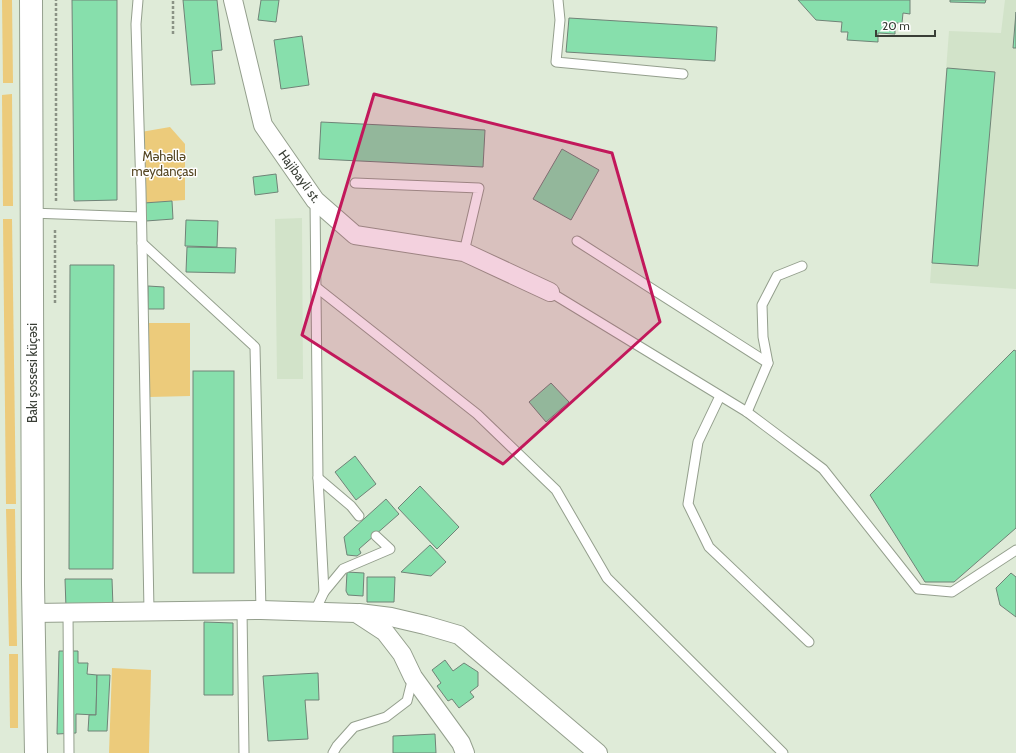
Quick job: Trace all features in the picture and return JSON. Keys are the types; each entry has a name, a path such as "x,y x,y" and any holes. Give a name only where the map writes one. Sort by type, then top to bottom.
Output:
{"main road":[{"name":"Bakı şossesi küçəsi","path":"30,0 33,613 36,750"}],"street":[{"name":"Hajibayli st.","path":"233,0 264,125 315,200 355,235 464,252 550,292"},
{"path":"33,613 149,610 315,611 356,613 424,625 459,635 598,753"},
{"path":"356,613 385,632 402,654 413,677 461,743 465,753"}],"lane":[{"path":"138,0 136,24 149,610"},
{"path":"558,0 560,20 556,62 684,74"},
{"path":"355,183 479,188 464,252"},
{"path":"315,200 318,478 324,592"},
{"path":"31,213 141,217"},
{"path":"577,241 768,363"},
{"path":"142,243 255,347 261,610"},
{"path":"747,412 768,363 763,337 762,305 777,276 802,266"},
{"path":"316,287 477,414 556,490 607,578 783,753"},
{"path":"550,292 747,412 823,469 918,589 952,592 1016,550"},
{"path":"720,396 698,442 688,504 709,547 809,642"},
{"path":"318,478 351,506 359,516"},
{"path":"315,611 324,592 343,570 390,549 376,536"},
{"path":"242,610 244,753"},
{"path":"68,612 69,753"},
{"path":"333,753 337,746 354,727 386,717 407,701 413,677"}],"path":[{"path":"173,0 173,34"}],"highlighted area":[{"path":"374,94 612,153 660,322 503,464 302,335"}],"shaded area":[{"path":"1005,0 1016,0 1016,289 930,283 949,31 1001,33"},
{"path":"302,218 303,379 277,379 275,219"}],"green space":[{"path":"2,0 12,0 13,83 3,83"},
{"path":"12,94 13,206 3,206 2,95"},
{"name":"Məhəllə meydançası","path":"170,127 185,144 185,200 144,203 141,132"},
{"path":"3,219 12,219 16,504 6,504"},
{"path":"149,323 190,323 190,396 149,397"},
{"path":"6,509 15,509 17,646 9,646"},
{"path":"9,654 18,654 18,728 10,728"},
{"path":"112,668 151,670 149,753 109,753"}],"building":[{"path":"72,0 117,0 117,200 74,201"},
{"path":"183,0 217,0 222,50 212,51 215,84 191,85"},
{"path":"261,0 279,0 276,22 258,20"},
{"path":"798,0 910,0 910,14 903,13 902,23 895,23 895,34 878,33 878,42 847,40 848,32 841,32 842,22 816,20"},
{"path":"950,0 986,0 985,3 950,2"},
{"path":"1016,12 1016,48 1013,48"},
{"path":"569,18 717,27 715,61 566,52"},
{"path":"302,36 309,85 281,89 274,40"},
{"path":"947,68 995,72 978,266 932,263"},
{"path":"321,122 485,130 483,167 319,159"},
{"path":"562,149 599,170 571,220 533,199"},
{"path":"276,174 278,192 255,195 253,177"},
{"path":"172,201 173,219 146,221 144,203"},
{"path":"186,220 218,221 217,247 185,246"},
{"path":"187,247 236,248 235,273 186,272"},
{"path":"70,265 114,265 113,569 69,569"},
{"path":"148,286 164,287 164,309 148,309"},
{"path":"1014,350 1016,351 1016,528 954,582 925,582 870,495"},
{"path":"193,371 234,371 234,573 193,573"},
{"path":"551,383 569,402 546,422 529,402"},
{"path":"355,456 376,484 356,500 335,472"},
{"path":"420,486 459,527 437,549 398,508"},
{"path":"386,499 399,514 359,549 361,553 357,556 347,555 344,537"},
{"path":"430,545 446,562 431,576 401,572"},
{"path":"347,572 364,573 363,596 348,595 346,591"},
{"path":"1011,573 1016,577 1016,617 1000,605 996,588"},
{"path":"367,577 395,577 394,602 367,602"},
{"path":"65,579 112,579 113,607 66,608"},
{"path":"204,622 233,623 233,695 204,695"},
{"path":"59,651 78,651 78,663 88,663 87,674 97,675 96,715 76,714 76,733 57,734"},
{"path":"445,660 453,671 464,663 478,672 478,686 470,692 474,697 459,708 452,699 448,701 437,686 441,683 432,670"},
{"path":"318,673 319,700 305,700 308,739 268,741 263,676"},
{"path":"97,675 110,675 107,731 88,731 89,715 96,715"},
{"path":"435,734 436,753 393,753 393,736"}]}
